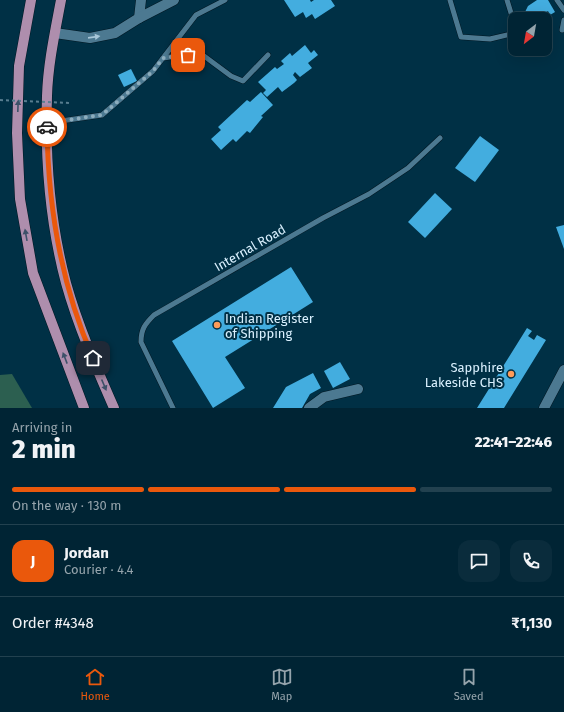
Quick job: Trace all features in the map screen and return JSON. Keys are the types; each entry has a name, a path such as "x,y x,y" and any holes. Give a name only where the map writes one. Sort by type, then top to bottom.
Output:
{"main road":[{"path":"31,0 19,66 17,133 20,199 33,273 84,408"},
{"path":"61,0 47,96 48,162 55,233 66,283 82,334 114,408"}],"street":[{"path":"139,18 141,0"},
{"path":"55,33 90,38 115,33 139,18 174,0"},
{"path":"544,408 564,370"},
{"path":"309,408 324,396 358,389"}],"lane":[{"path":"47,123 102,115 153,71 196,16 225,0"},
{"path":"450,0 461,37 490,39 508,35"},
{"path":"507,0 511,12"},
{"path":"556,0 564,10"},
{"path":"562,30 564,20"},
{"path":"163,58 200,53 231,76 242,81 268,55"},
{"name":"Internal Road","path":"173,408 141,342 141,332 154,315 323,218 370,194 408,168 440,138"}],"path":[{"path":"0,100 69,103"}],"shaded area":[{"path":"12,374 32,408 0,408 0,375"}],"building":[{"path":"284,0 310,0 311,2 314,0 331,0 335,6 315,19 312,14 306,18 303,12 295,17"},
{"path":"537,0 548,0 555,12 552,14 552,12 548,11 525,12 528,6"},
{"path":"305,45 311,53 314,50 318,55 308,63 312,68 300,77 295,72 293,75 297,80 294,83 282,92 278,87 267,97 263,93 266,90 258,82 275,67 277,69 284,64 281,61 290,53 292,56"},
{"path":"131,69 137,81 124,87 118,75"},
{"path":"261,92 273,105 261,116 263,117 250,133 247,131 236,142 233,139 221,150 211,139 221,130 218,127 247,100 250,102"},
{"path":"480,136 499,150 475,182 455,168"},
{"path":"435,193 452,209 425,238 408,222"},
{"path":"564,225 564,249 556,227"},
{"path":"291,267 313,302 225,357 245,388 213,408 172,341"},
{"name":"Sapphire Lakeside CHS","path":"527,328 532,331 528,336 534,340 537,335 546,340 504,408 477,408"},
{"path":"340,362 350,379 333,388 324,371"},
{"path":"313,373 321,388 310,394 302,408 273,408 286,387"}],"way so far":[{"path":"47,127 47,123 102,115 153,71 163,58 188,55"}],"place":[{"name":"Indian Register of Shipping","path":"217,325"},
{"name":"Sapphire Lakeside CHS","path":"511,374"}],"route":[{"path":"47,127 48,162 55,233 66,283 82,334 93,358"}]}
